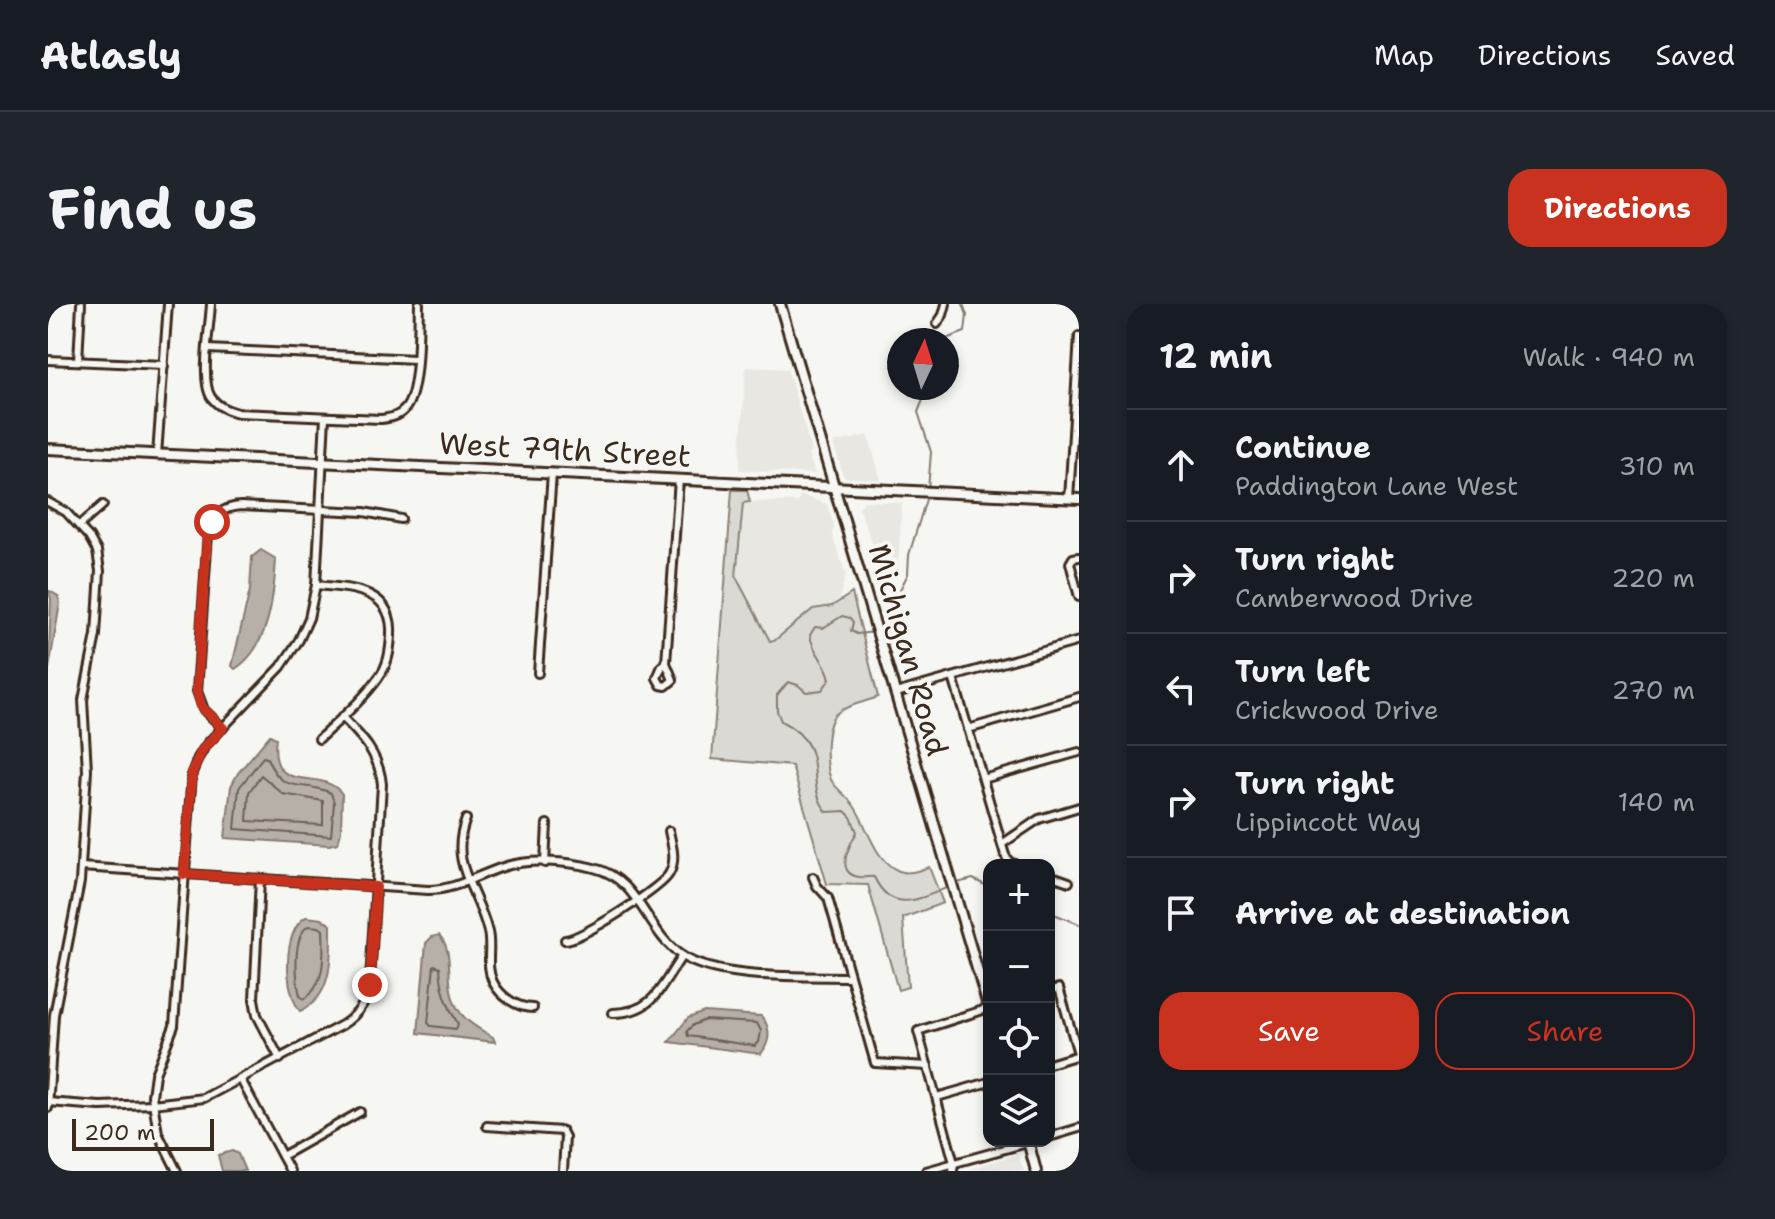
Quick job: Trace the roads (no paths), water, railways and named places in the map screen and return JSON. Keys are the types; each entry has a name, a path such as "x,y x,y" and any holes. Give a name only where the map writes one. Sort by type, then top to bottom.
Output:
{"main road":[{"name":"Michigan Road","path":"780,304 987,1003"},
{"name":"West 79th Street","path":"48,449 1074,499"},
{"path":"1031,1147 1036,1171"}],"street":[{"path":"78,361 81,304"},
{"path":"157,455 168,304"},
{"path":"211,304 206,383 215,402 224,409 238,413 381,419 404,411 413,394 419,304"},
{"path":"937,324 946,304"},
{"path":"1074,499 1079,336"},
{"path":"208,349 415,359"},
{"path":"48,360 164,365"},
{"path":"177,1171 158,1133 152,1104 155,1074 174,1026 192,773 202,750 289,657 309,618 316,585 325,462 325,417"},
{"path":"538,673 552,473"},
{"path":"666,663 679,479"},
{"path":"48,502 62,509 79,526 97,551 100,571 96,635 83,700 87,761 78,899 54,1019 48,1108"},
{"path":"79,526 103,505"},
{"path":"223,728 201,706 197,691 208,534 217,515 228,508 241,506 364,512 401,519"},
{"path":"1079,557 1073,558 1070,563 1079,597"},
{"path":"316,585 367,593 386,608 391,623 389,656 381,675 319,739"},
{"path":"896,693 1079,641"},
{"path":"953,677 1008,859"},
{"path":"968,729 1079,697"},
{"path":"48,1102 100,1106 200,1099 346,1023 364,1002 370,985 381,773 369,745 342,717"},
{"path":"983,779 1079,752"},
{"path":"1002,844 1039,819 1079,807"},
{"path":"466,819 459,849 487,928 489,971 494,984 504,996 518,1005 533,1008"},
{"path":"545,863 547,824"},
{"path":"565,940 583,935 662,884 671,871 674,856 669,831"},
{"path":"81,867 432,890 469,881 514,864 545,863 598,869 617,879 637,900 660,935 682,956 699,965 727,972 850,977"},
{"path":"813,877 828,898 875,1063 928,1066"},
{"path":"1055,877 1069,882"},
{"path":"260,879 254,1001 257,1015 280,1059"},
{"path":"613,1013 632,1012 646,1006 682,956"},
{"path":"1055,989 1059,988 1079,1056 1055,1062"},
{"path":"954,1167 918,1031 983,1011"},
{"path":"241,1080 290,1171"},
{"path":"937,1097 983,1084"},
{"path":"282,1156 360,1112"},
{"path":"487,1126 562,1131 565,1137 563,1171"},
{"path":"1055,1135 1079,1128"},
{"path":"926,1171 954,1167 1015,1147"}],"water":[{"path":"261,550 276,559 268,620 255,648 235,669 232,666 250,590 252,557"},
{"path":"48,590 58,596 60,603 48,675 51,599"},
{"path":"270,735 276,738 280,768 298,778 322,781 342,794 338,843 225,838 231,786"},
{"path":"306,917 322,919 331,925 330,962 325,986 319,996 300,1011 291,990 288,962 293,934"},
{"path":"439,935 448,953 450,986 458,1009 472,1024 493,1037 495,1042 418,1033 426,943"},
{"path":"704,1012 761,1016 767,1025 768,1035 761,1054 669,1042 688,1018"},
{"path":"232,1151 238,1154 245,1171 222,1171 218,1155"}],"waterway":[{"path":"959,334 965,332 967,315 963,304"},
{"path":"923,400 918,412 931,452 928,490"},
{"path":"881,630 891,628 896,614 893,603 908,574 909,555 927,496"},
{"path":"875,632 857,634 851,631 853,622 850,618 842,616 823,628 815,627 810,635 811,641 830,679 822,690 806,692 788,682 777,695 777,711 781,721 807,742 820,801 827,812 845,811 851,817 857,832 846,858 847,870 852,875 874,877 889,897 898,900 918,899 951,886"},
{"path":"957,883 973,879 983,884"},
{"path":"1055,914 1079,924"}]}
